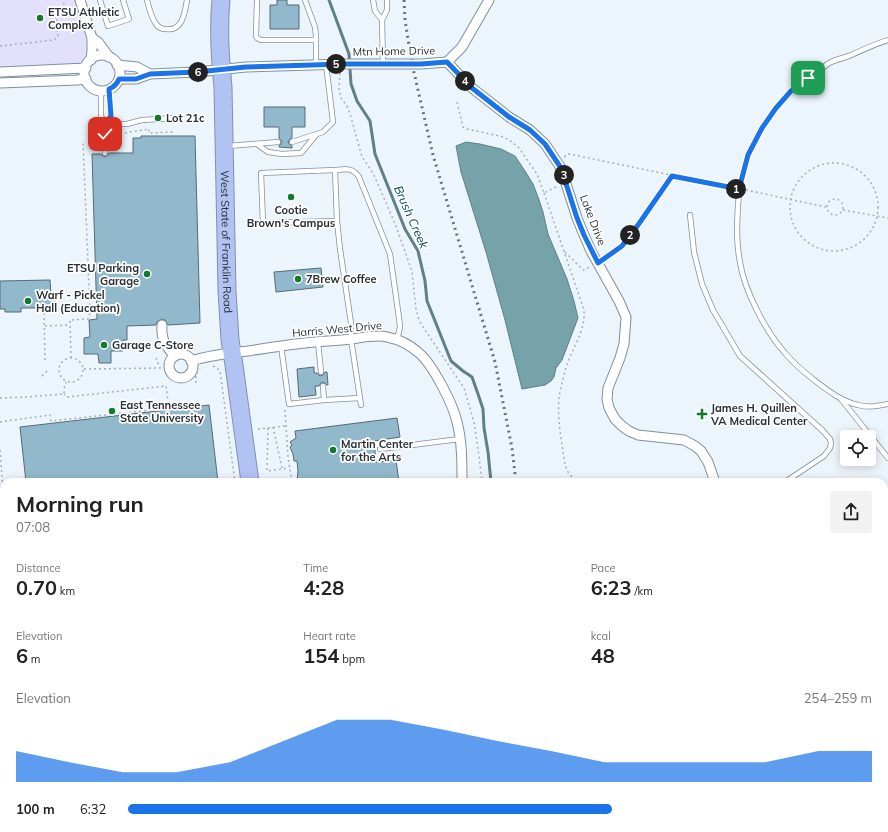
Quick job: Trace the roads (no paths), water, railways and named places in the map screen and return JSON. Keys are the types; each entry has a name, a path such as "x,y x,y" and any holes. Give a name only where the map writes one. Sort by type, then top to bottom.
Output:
{"highway":[{"name":"West State of Franklin Road","path":"220,0 219,20 223,87 227,291 230,340 249,478"}],"street":[{"path":"80,0 92,38 91,60"},
{"path":"447,62 462,47 489,0"},
{"path":"92,38 98,42 117,65 120,74 117,84 113,88 105,90 93,88 89,85 86,79 86,65 98,56 109,57"},
{"name":"Mtn Home Drive","path":"150,74 197,72 246,67 326,64 421,64 447,62"},
{"name":"Lake Drive","path":"447,62 472,88 509,117 530,130 545,144 561,168 584,235 626,317 624,344 608,388 607,399 609,408 615,419 629,431 638,435 684,440 695,446 701,451 708,462 714,478"},
{"path":"117,65 137,67 150,74"},
{"path":"0,72 86,68"},
{"path":"119,79 136,79 150,74"},
{"path":"0,82 86,79"},
{"path":"162,325 165,345 175,356"},
{"name":"Harris West Drive","path":"191,361 215,355 372,336 386,336 411,346 430,366 440,382 457,420 460,439 462,478"},
{"path":"182,354 191,361 192,369 185,378 177,378 170,373 168,366 172,358 175,356 182,354"}],"lane":[{"path":"100,0 108,26 129,19 123,0"},
{"path":"147,0 157,25 160,28 169,30 178,26 182,21 187,0"},
{"path":"257,0 256,36 258,38 261,40 316,40"},
{"path":"305,0 315,27 316,65"},
{"path":"373,0 375,11 382,20"},
{"path":"383,64 382,20 387,10 387,0"},
{"path":"888,40 828,64 791,91 776,108 762,128 748,155 739,189 737,221 740,263 748,290 758,313 770,334 784,353 806,374 825,389 840,398 858,405 874,406 888,404"},
{"path":"292,142 323,132 332,122 326,64"},
{"path":"105,90 101,116 105,124 105,154"},
{"path":"105,90 111,116 105,124"},
{"path":"105,124 127,124 142,120 174,118"},
{"path":"257,144 268,152 282,154 301,153 317,134"},
{"path":"224,146 278,142"},
{"path":"338,221 263,223 261,173 350,169 356,173 359,177 390,254 400,327 397,340"},
{"path":"335,170 340,249 361,405"},
{"path":"690,215 694,252 702,284 713,310 740,356 830,439 830,448 824,456 791,478"},
{"path":"318,342 321,372"},
{"path":"281,346 289,404 360,398"},
{"path":"323,386 324,400"},
{"path":"840,398 888,458"},
{"path":"380,449 460,439"}],"waterway":[{"name":"Brush Creek","path":"329,0 349,54 351,84 357,101 370,121 375,154 405,229 418,251 425,281 427,301 451,361 472,377 478,394 483,409 491,478"}],"railway":[{"path":"404,0 405,20 412,64 433,155 495,362 512,448 516,478"}],"place":[{"name":"ETSU Athletic Complex","path":"40,18"},
{"name":"Lot 21c","path":"158,118"},
{"name":"Cootie Brown's Campus","path":"291,197"},
{"name":"ETSU Parking Garage","path":"147,274"},
{"name":"7Brew Coffee","path":"298,279"},
{"name":"Warf - Pickel Hall (Education)","path":"28,301"},
{"name":"Garage C-Store","path":"104,345"},
{"name":"East Tennessee State University","path":"112,411"},
{"name":"James H. Quillen VA Medical Center","path":"702,414"},
{"name":"Martin Center for the Arts","path":"333,450"}]}
